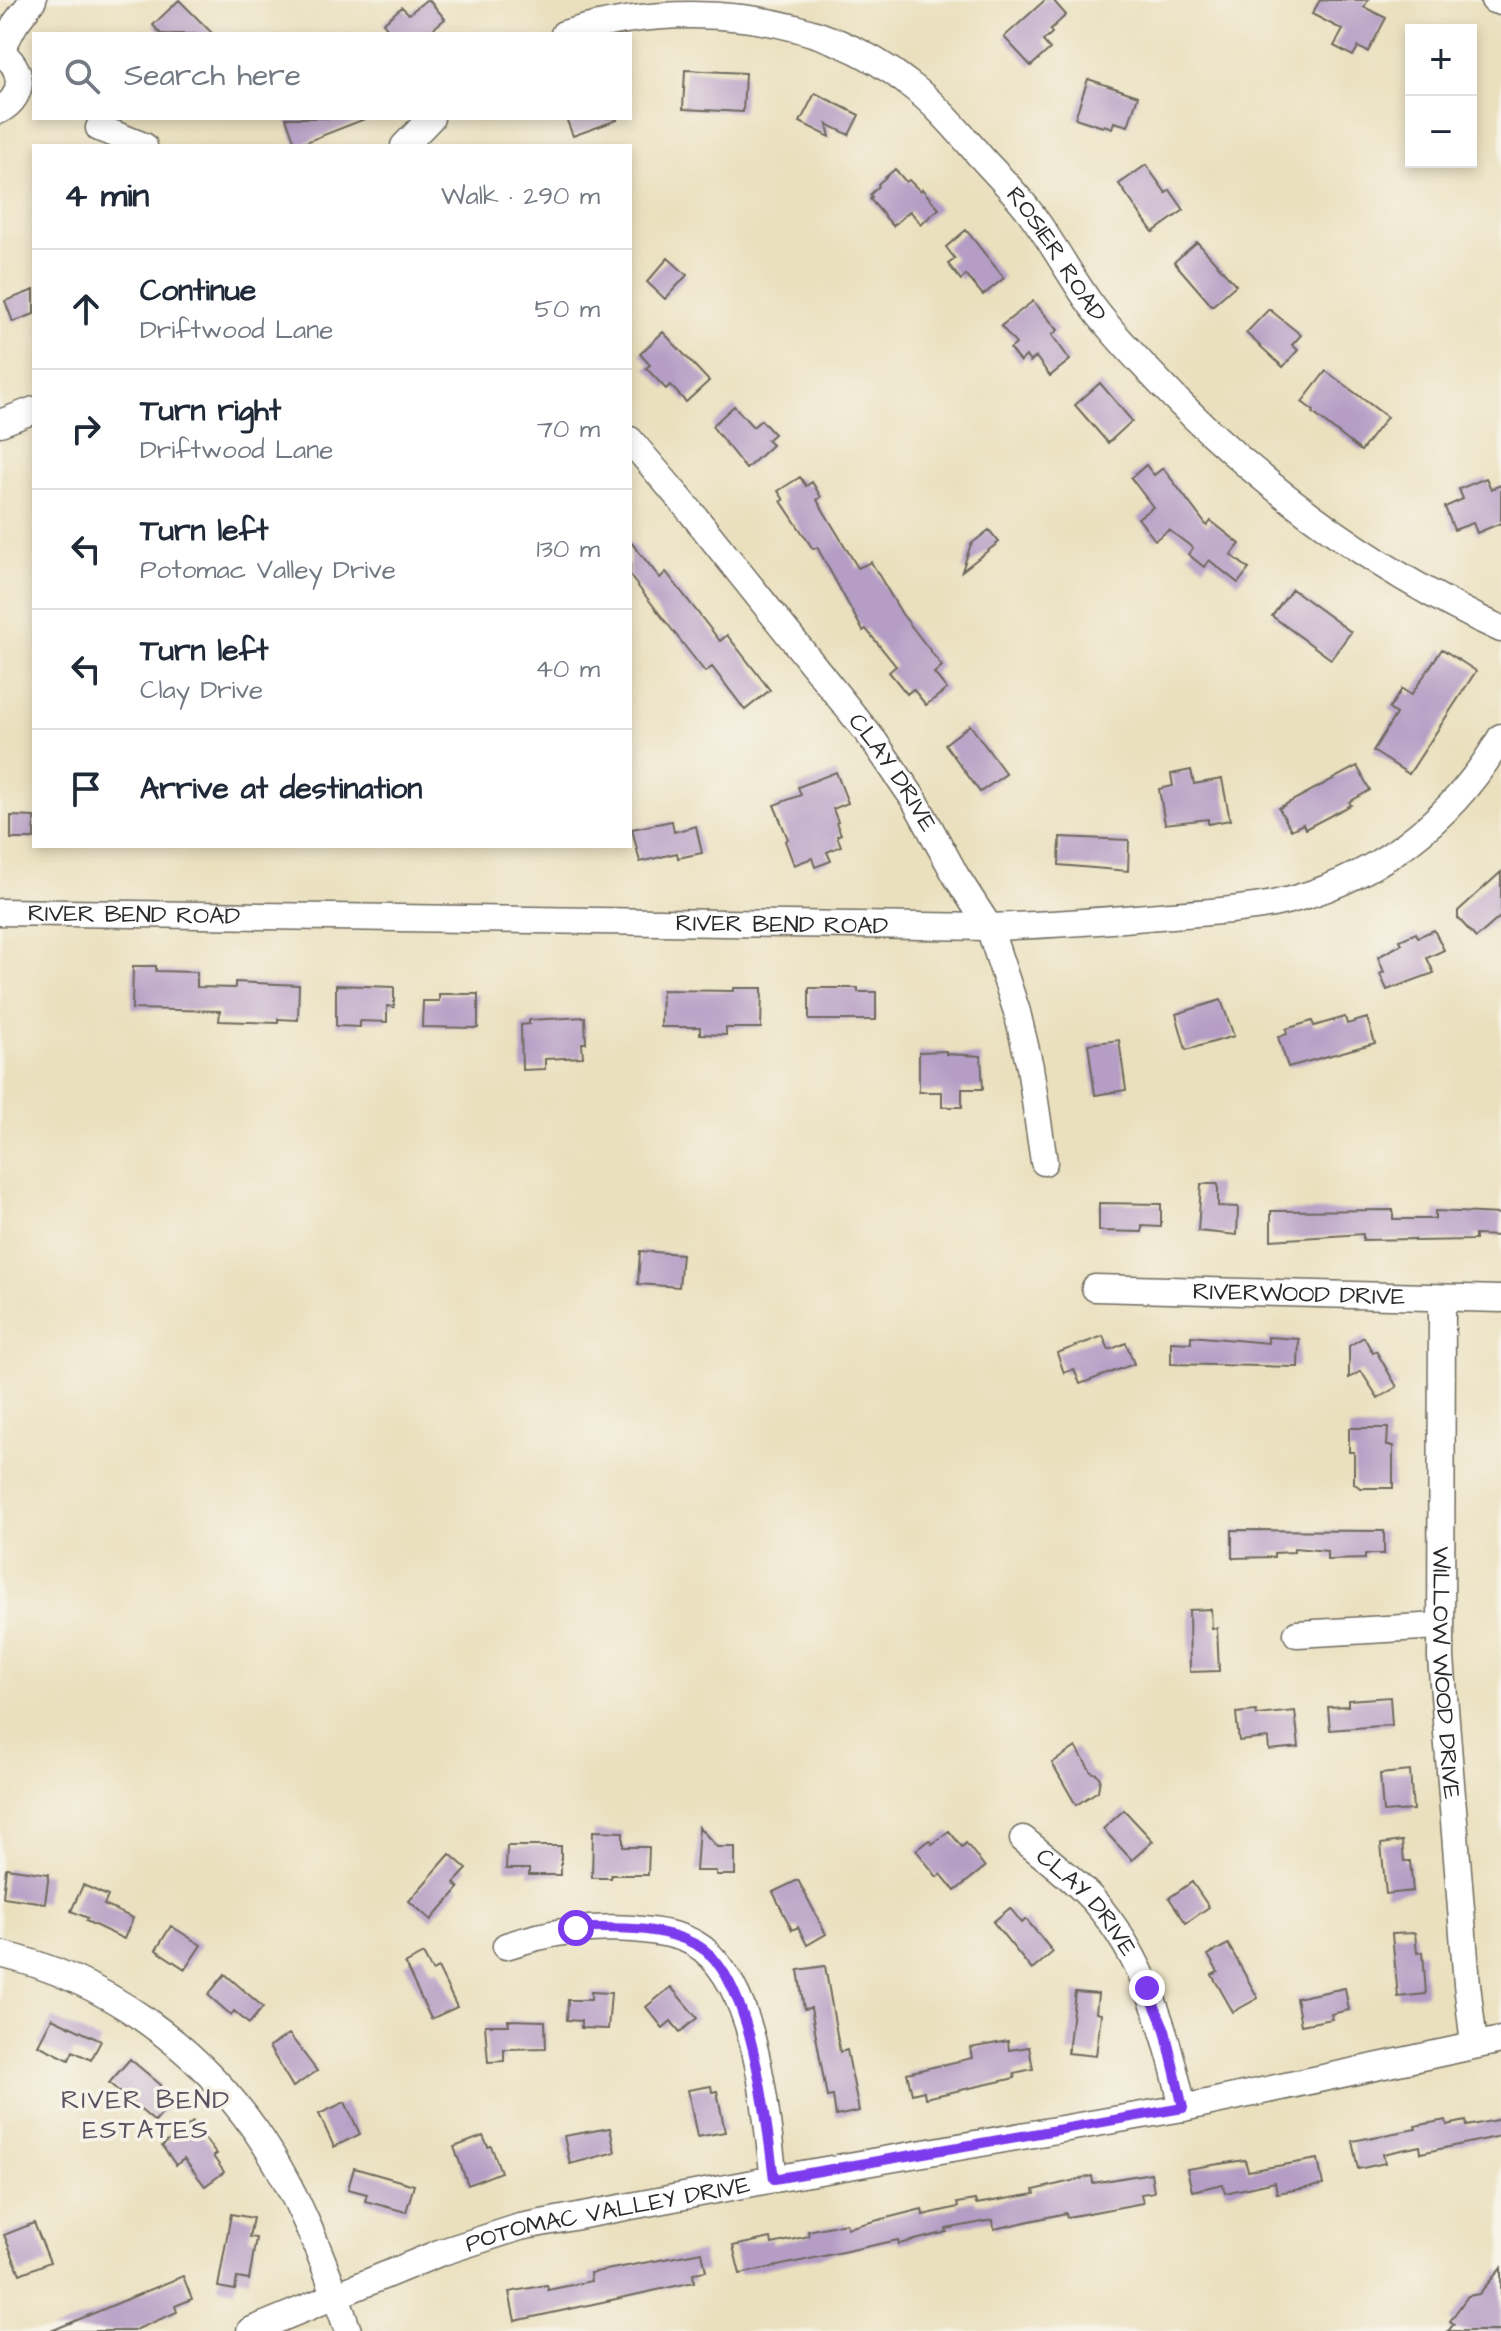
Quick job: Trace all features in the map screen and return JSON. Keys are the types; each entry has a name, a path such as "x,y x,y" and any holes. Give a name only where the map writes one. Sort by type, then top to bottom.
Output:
{"street":[{"path":"0,110 12,102 19,84 15,65 0,52 33,0"},
{"path":"1494,0 1501,2"},
{"name":"ROSIER ROAD","path":"573,32 645,16 748,18 819,34 887,68 937,108 1028,209 1099,314 1144,366 1236,457 1385,567 1454,608 1501,629"},
{"path":"406,144 429,120"},
{"path":"99,128 139,144"},
{"path":"0,423 32,411"},
{"name":"CLAY DRIVE","path":"632,442 874,741 915,801 956,876 989,927 1017,1012 1030,1067 1044,1162"},
{"name":"RIVER BEND ROAD","path":"0,912 989,927 1057,925 1272,904 1335,885 1384,861 1453,803 1477,775 1501,737"},
{"name":"RIVERWOOD DRIVE","path":"1095,1288 1501,1299"},
{"name":"WILLOW WOOD DRIVE","path":"1442,1299 1440,1626 1455,1842 1474,2045"},
{"path":"1297,1634 1440,1626"},
{"name":"CLAY DRIVE","path":"1023,1839 1092,1899 1128,1949 1165,2030 1183,2108"},
{"path":"506,1946 542,1934 576,1928 613,1928 656,1931 701,1947 716,1962 740,2005 763,2097 774,2179"},
{"path":"0,1954 30,1961 103,1993 138,2014 205,2071 239,2108 270,2154 293,2197 348,2331"},
{"name":"POTOMAC VALLEY DRIVE","path":"250,2331 439,2253 520,2227 1183,2108 1501,2040"}],"building":[{"path":"179,0 211,32 159,32 153,25"},
{"path":"429,0 445,19 429,32 390,32 383,23 402,7 409,14"},
{"path":"1045,0 1053,0 1066,15 1043,41 1050,49 1031,66 1004,37"},
{"path":"1320,0 1368,0 1364,7 1386,18 1368,52 1358,47 1353,56 1334,46 1343,30 1312,14"},
{"path":"685,70 745,73 743,112 683,109"},
{"path":"1088,79 1138,96 1128,126 1114,122 1112,128 1103,127 1075,118"},
{"path":"815,93 859,115 849,135 827,124 830,137 800,122"},
{"path":"287,120 362,120 301,144 295,144"},
{"path":"567,120 617,120 573,136"},
{"path":"1146,165 1166,193 1170,190 1184,210 1153,232 1119,184"},
{"path":"895,169 906,182 909,180 920,191 922,189 939,209 921,224 910,211 893,226 870,199 878,184"},
{"path":"966,230 1004,278 983,295 966,275 961,280 948,264 955,259 946,247"},
{"path":"1197,242 1236,285 1212,306 1174,262"},
{"path":"668,258 687,275 665,299 647,282"},
{"path":"32,291 32,315 13,322 5,301"},
{"path":"1033,301 1058,330 1052,335 1070,360 1050,376 1036,357 1030,362 1026,356 1020,362 1010,349 1016,344 1001,326"},
{"path":"1269,309 1301,335 1292,345 1298,350 1283,367 1246,333"},
{"path":"663,332 709,381 686,402 670,385 666,389 646,368 650,365 640,354"},
{"path":"1326,371 1387,417 1361,451 1302,402"},
{"path":"1100,383 1132,421 1108,443 1075,405"},
{"path":"734,406 753,427 761,420 774,434 767,440 772,445 746,469 712,426"},
{"path":"1146,465 1154,475 1163,468 1207,526 1211,521 1240,544 1231,555 1249,569 1238,583 1209,560 1204,567 1188,554 1193,548 1169,530 1155,540 1138,518 1153,507 1131,478"},
{"path":"800,477 806,486 812,482 821,497 817,500 858,568 871,562 902,614 942,666 934,673 947,689 926,705 913,689 907,694 889,672 896,666 866,629 863,631 817,547 813,549 781,501 784,500 778,491"},
{"path":"1486,478 1491,489 1501,485 1501,523 1477,533 1473,523 1454,530 1445,507 1463,499 1459,489"},
{"path":"989,530 999,542 962,571 971,544"},
{"path":"632,543 660,578 666,572 720,641 727,635 770,690 745,710 712,667 705,672 632,579"},
{"path":"1292,589 1351,632 1331,659 1272,616"},
{"path":"1442,649 1476,671 1409,774 1373,751 1396,714 1389,709 1402,689 1411,695"},
{"path":"970,725 1006,774 980,792 945,744"},
{"path":"1357,766 1370,790 1349,802 1351,805 1305,829 1303,824 1291,830 1279,808"},
{"path":"1191,770 1194,784 1222,779 1230,820 1208,824 1208,819 1165,824 1159,789 1173,786 1171,774"},
{"path":"836,772 848,803 833,809 841,834 837,836 841,846 827,852 831,861 815,867 812,858 794,865 785,841 788,839 774,805 801,795 798,787"},
{"path":"11,816 32,817 32,839 11,839"},
{"path":"672,821 674,832 696,826 702,853 678,858 677,853 640,862 632,829"},
{"path":"1060,837 1129,840 1128,871 1059,865"},
{"path":"1501,872 1501,916 1476,938 1458,918 1458,911"},
{"path":"1434,930 1444,950 1427,958 1434,973 1387,990 1380,974 1384,972 1378,957 1402,944 1400,940"},
{"path":"133,966 156,966 156,971 197,972 197,987 235,988 235,982 299,985 298,1020 278,1019 278,1023 219,1021 220,1011 132,1009"},
{"path":"336,985 394,987 394,1007 387,1006 387,1022 360,1021 360,1027 336,1026"},
{"path":"734,988 762,988 761,1028 726,1028 726,1035 700,1034 700,1027 661,1027 662,990 734,991"},
{"path":"809,988 858,988 858,992 876,992 876,1020 809,1020"},
{"path":"439,994 478,994 478,1028 422,1027 423,1001 439,1001"},
{"path":"1221,1000 1234,1036 1186,1050 1176,1014"},
{"path":"585,1017 583,1057 545,1059 545,1069 522,1070 521,1025 529,1024 529,1020"},
{"path":"1345,1017 1347,1024 1367,1018 1375,1043 1288,1067 1278,1037 1287,1034 1286,1029 1312,1021 1314,1026"},
{"path":"1119,1040 1126,1090 1095,1095 1088,1044"},
{"path":"946,1051 946,1054 981,1056 983,1089 962,1089 962,1107 942,1107 942,1092 919,1092 919,1052"},
{"path":"1201,1184 1218,1184 1218,1206 1238,1207 1237,1235 1198,1231"},
{"path":"1099,1203 1161,1204 1161,1227 1142,1226 1142,1232 1099,1231"},
{"path":"1393,1210 1393,1219 1435,1219 1435,1211 1501,1214 1501,1236 1475,1235 1475,1240 1415,1241 1363,1240 1363,1234 1271,1240 1271,1211"},
{"path":"640,1251 682,1254 679,1287 638,1284"},
{"path":"1103,1336 1109,1350 1126,1343 1134,1364 1080,1384 1074,1369 1064,1373 1057,1353"},
{"path":"1191,1336 1268,1343 1268,1337 1299,1339 1298,1367 1171,1364 1171,1342 1191,1343"},
{"path":"1364,1337 1397,1387 1378,1398 1361,1371 1349,1378 1349,1346"},
{"path":"1349,1428 1388,1428 1387,1446 1393,1446 1393,1488 1360,1488 1354,1483 1354,1452 1349,1452"},
{"path":"1232,1530 1384,1531 1384,1554 1365,1554 1365,1559 1327,1560 1327,1551 1294,1548 1294,1552 1274,1553 1274,1557 1232,1558"},
{"path":"1211,1609 1212,1628 1217,1628 1219,1671 1190,1672 1189,1610"},
{"path":"1390,1697 1392,1725 1330,1730 1328,1707 1348,1706 1348,1700"},
{"path":"1256,1711 1257,1715 1295,1711 1299,1747 1269,1750 1268,1738 1239,1741 1236,1713"},
{"path":"1076,1747 1091,1772 1100,1779 1098,1791 1076,1805 1052,1763"},
{"path":"1410,1771 1413,1810 1383,1812 1380,1774"},
{"path":"1124,1810 1153,1841 1132,1860 1103,1829"},
{"path":"699,1827 717,1847 735,1847 735,1875 696,1871"},
{"path":"593,1831 623,1832 623,1847 649,1847 648,1875 592,1878"},
{"path":"949,1831 962,1847 966,1843 985,1867 955,1891 941,1874 937,1877 916,1850 929,1840 932,1844"},
{"path":"1402,1841 1404,1861 1410,1861 1413,1891 1386,1894 1381,1844"},
{"path":"507,1846 561,1846 561,1875 529,1875 529,1869 506,1869"},
{"path":"450,1854 467,1869 454,1883 459,1888 431,1920 409,1901"},
{"path":"6,1868 49,1874 45,1903 3,1897"},
{"path":"798,1880 826,1934 807,1945 798,1927 792,1930 773,1892"},
{"path":"1192,1882 1209,1907 1186,1923 1169,1898"},
{"path":"83,1885 108,1896 104,1905 133,1918 124,1939 71,1911"},
{"path":"1010,1908 1022,1923 1026,1919 1053,1952 1032,1970 993,1922"},
{"path":"171,1926 201,1945 185,1969 156,1950"},
{"path":"1415,1933 1417,1953 1423,1952 1426,1994 1398,1997 1392,1934"},
{"path":"1228,1944 1258,1998 1233,2012 1212,1975 1218,1972 1208,1955"},
{"path":"423,1954 432,1971 438,1968 457,2007 431,2019 405,1964"},
{"path":"825,1966 840,2052 847,2050 859,2111 836,2116 833,2096 827,2097 811,2008 804,2009 798,1970"},
{"path":"225,1974 263,2007 249,2024 234,2011 231,2015 208,1995"},
{"path":"671,1987 697,2018 680,2032 671,2021 663,2028 646,2007"},
{"path":"1345,1988 1349,2010 1331,2014 1332,2019 1301,2025 1296,1998"},
{"path":"591,1992 611,1993 608,2029 581,2028 581,2021 567,2020 568,2000 591,2000"},
{"path":"1075,1992 1098,1994 1096,2013 1101,2014 1096,2056 1068,2053"},
{"path":"52,2018 101,2041 91,2060 73,2051 69,2060 38,2045"},
{"path":"508,2020 545,2021 546,2048 504,2049 504,2061 488,2062 485,2025 509,2025"},
{"path":"289,2034 317,2071 293,2087 269,2047"},
{"path":"1008,2041 1009,2050 1029,2047 1033,2069 1014,2073 1015,2078 925,2098 924,2091 912,2094 907,2073 972,2058 970,2048"},
{"path":"130,2059 161,2085 157,2089 172,2102 155,2122 109,2083"},
{"path":"711,2086 712,2092 717,2091 725,2132 697,2137 688,2090"},
{"path":"345,2102 360,2134 334,2147 319,2114"},
{"path":"1501,2119 1501,2136 1421,2153 1420,2146 1383,2154 1385,2163 1358,2169 1352,2141 1446,2120 1447,2125 1466,2121 1467,2126"},
{"path":"193,2122 216,2154 213,2156 224,2172 205,2186 184,2159 176,2165 162,2146"},
{"path":"610,2128 615,2152 570,2164 564,2136"},
{"path":"483,2136 488,2147 491,2146 501,2172 468,2185 454,2147"},
{"path":"1318,2159 1323,2185 1277,2193 1275,2182 1225,2193 1223,2184 1192,2191 1187,2169 1245,2160 1248,2171"},
{"path":"354,2168 414,2185 406,2212 365,2201 367,2194 348,2189"},
{"path":"1151,2173 1154,2192 1141,2194 1143,2203 1067,2217 1066,2213 994,2229 993,2220 946,2229 947,2232 899,2244 898,2240 740,2274 733,2246 771,2238 772,2244 809,2236 808,2231 846,2223 847,2228 922,2209 923,2215 958,2207 957,2203 975,2200 976,2204 1035,2194 1034,2190 1092,2176 1093,2183"},
{"path":"231,2214 253,2218 249,2237 256,2238 249,2280 237,2278 235,2290 218,2287"},
{"path":"34,2223 50,2262 20,2274 4,2235"},
{"path":"702,2252 706,2271 693,2273 694,2282 515,2321 509,2292 547,2285 548,2290 591,2281 590,2273"},
{"path":"1501,2268 1501,2331 1448,2331 1454,2324 1450,2321 1468,2296 1479,2294"},
{"path":"183,2276 192,2299 175,2306 177,2312 133,2331 51,2331"}],"district":[{"name":"RIVER BEND ESTATES","path":"146,2114"}],"route":[{"path":"576,1928 656,1931 701,1947 716,1962 740,2005 750,2038 763,2097 774,2179 1183,2108 1165,2030 1147,1988"}]}
